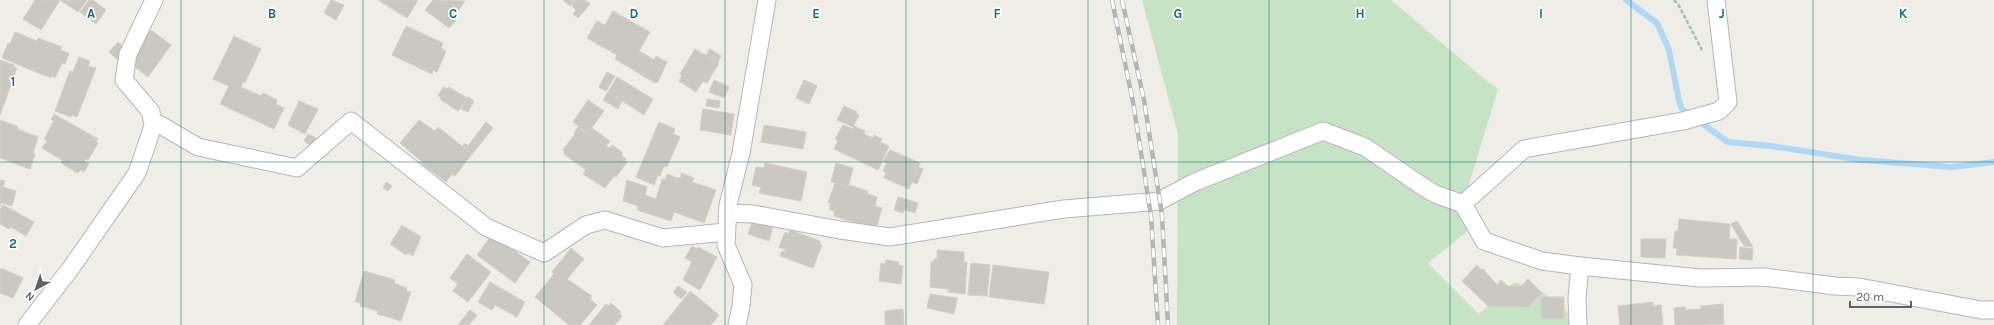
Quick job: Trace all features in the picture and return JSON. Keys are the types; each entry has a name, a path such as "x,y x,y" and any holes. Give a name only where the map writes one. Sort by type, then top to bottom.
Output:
{"street":[{"path":"154,0 128,54 124,80 151,112 154,123 198,147 297,168 351,121 486,227 544,254 586,225 606,220 663,238 726,232"},
{"path":"737,325 743,285 726,245 727,213 741,153 767,0"},
{"path":"1463,204 1524,149 1683,121 1720,111 1728,102 1716,0"},
{"path":"27,325 71,268 137,173 154,123"},
{"path":"727,213 753,214 840,230 890,237 1064,208 1159,201 1194,182 1323,131 1365,147 1435,194 1463,204 1484,241 1542,260 1580,266 1700,278 1764,276 1835,286 1859,287 1981,310 1994,310"},
{"path":"1578,325 1577,298 1580,266"}],"green space":[{"path":"1142,0 1391,0 1498,89 1463,204 1475,225 1428,263 1479,314 1515,282 1543,292 1578,321 1578,325 1177,325 1178,134"}],"building":[{"path":"35,0 60,0 41,30 23,19"},
{"path":"60,0 87,0 78,12"},
{"path":"89,0 93,0 106,10 96,24 80,12"},
{"path":"331,0 344,5 336,20 324,13"},
{"path":"378,0 418,0 407,18"},
{"path":"433,0 465,1 453,18 456,20 449,28 425,10"},
{"path":"563,0 576,0 570,6"},
{"path":"576,0 585,0 590,4 578,18 573,14 576,10 572,6"},
{"path":"613,11 650,32 639,51 654,60 656,56 667,62 658,82 655,83 615,59 617,55 587,38 597,21 605,25"},
{"path":"406,26 443,43 441,48 446,51 437,72 433,70 432,74 392,55"},
{"path":"151,30 171,45 148,77 131,64 139,46"},
{"path":"15,32 37,41 38,38 62,47 60,50 69,53 65,64 62,63 55,78 52,76 51,78 2,58 8,43 10,44"},
{"path":"234,36 261,49 245,83 243,82 241,87 261,96 263,93 277,100 276,104 284,108 274,129 220,104 229,86 213,79"},
{"path":"118,42 130,54 121,63 109,52"},
{"path":"695,49 719,63 707,83 703,81 696,92 679,81 682,76 680,74"},
{"path":"710,49 721,56 718,62 706,55"},
{"path":"79,57 90,61 88,66 96,68 77,117 72,115 71,117 55,111 70,71 73,72"},
{"path":"0,60 14,65 13,67 17,68 0,115"},
{"path":"607,72 615,76 606,91 599,87"},
{"path":"617,77 653,99 644,115 608,92"},
{"path":"714,80 729,87 724,98 709,92"},
{"path":"804,80 817,86 809,104 796,98"},
{"path":"443,87 447,89 449,87 467,98 458,111 438,96"},
{"path":"608,92 622,101 618,109 603,100"},
{"path":"468,97 474,101 468,112 461,109"},
{"path":"707,99 720,101 719,108 706,106"},
{"path":"588,100 604,111 588,133 573,122"},
{"path":"299,101 318,109 305,134 288,125"},
{"path":"844,106 857,112 856,114 859,115 853,127 837,120"},
{"path":"703,109 734,114 731,135 700,130"},
{"path":"54,114 98,139 96,142 98,143 88,160 86,159 84,161 89,164 84,172 80,170 78,173 61,163 62,160 42,148 47,141 44,139 54,121 51,120"},
{"path":"0,120 18,127 17,129 38,137 33,153 35,154 30,169 0,158"},
{"path":"419,120 435,131 438,127 472,154 455,176 452,174 446,182 421,163 422,162 400,143"},
{"path":"486,122 493,128 472,154 463,146 465,143 468,146"},
{"path":"659,122 675,129 673,134 680,137 667,167 664,166 654,185 636,177"},
{"path":"764,125 806,132 803,149 761,142"},
{"path":"843,125 853,129 854,126 865,131 864,134 873,138 874,135 882,139 880,142 889,146 878,170 834,149 838,140 835,139"},
{"path":"578,127 588,134 592,128 610,141 606,146 610,148 612,145 623,153 621,155 626,159 625,161 627,162 616,177 614,176 605,188 583,174 586,170 564,154 565,152 563,150 575,134 574,133"},
{"path":"308,134 316,138 311,146 304,141"},
{"path":"890,150 920,163 909,189 884,178 886,173 883,171 887,163 883,161"},
{"path":"765,163 807,172 801,201 759,193 761,187 752,185 756,167 764,168"},
{"path":"836,163 853,168 848,187 831,182"},
{"path":"918,167 923,169 917,184 912,182"},
{"path":"681,173 694,178 692,182 716,190 704,223 674,212 671,221 637,210 638,206 623,201 627,180 647,187 645,195 656,199 662,179 665,180 667,174 678,178 681,177"},
{"path":"0,180 5,181 3,187 16,191 12,206 1,203 0,207"},
{"path":"386,182 392,186 388,191 383,188"},
{"path":"835,183 848,188 849,185 867,191 868,194 877,197 875,206 882,208 876,229 834,216 835,212 829,209 831,203 828,203"},
{"path":"898,197 918,203 915,213 904,210 903,213 894,210"},
{"path":"3,205 34,222 26,236 11,227 9,229 0,224 0,210"},
{"path":"1679,219 1730,224 1729,239 1737,239 1736,259 1676,255 1677,248 1673,248 1675,231 1678,231"},
{"path":"753,220 773,227 769,241 748,234"},
{"path":"1737,221 1753,247 1744,246 1731,224"},
{"path":"402,225 421,237 413,256 408,253 406,255 390,244"},
{"path":"790,230 820,241 820,244 822,245 813,268 780,256 782,251 785,252 786,250 779,247 785,232 789,234"},
{"path":"491,236 496,237 530,262 515,283 477,255"},
{"path":"1641,239 1666,239 1665,258 1641,257"},
{"path":"692,246 697,249 698,247 717,257 700,290 683,280 692,262 685,258"},
{"path":"1740,247 1753,249 1752,260 1739,259"},
{"path":"571,248 584,259 567,279 592,296 590,299 597,305 580,325 569,325 535,297 554,274 552,272"},
{"path":"937,250 964,252 964,262 967,262 965,294 948,292 948,289 930,287 931,262 934,262 934,259 937,259"},
{"path":"467,254 491,272 468,302 453,291 458,284 450,278"},
{"path":"886,260 899,262 898,265 903,266 901,284 879,281 881,263 885,264"},
{"path":"971,263 990,265 987,296 968,295"},
{"path":"993,265 1049,272 1044,304 989,297"},
{"path":"1477,265 1481,270 1483,269 1497,285 1501,280 1508,286 1521,286 1528,279 1542,293 1528,307 1488,306 1462,281"},
{"path":"0,269 23,278 13,298 0,293"},
{"path":"364,271 395,280 394,283 407,288 406,291 411,292 401,321 377,314 378,311 360,306 361,303 355,302"},
{"path":"490,282 525,302 517,317 495,305 492,310 478,302"},
{"path":"678,286 687,292 681,299 673,292"},
{"path":"690,291 719,315 711,325 663,325"},
{"path":"930,294 957,298 954,314 927,308"},
{"path":"1541,297 1564,297 1564,319 1541,319"},
{"path":"1653,302 1653,306 1661,305 1663,325 1620,325 1618,306"},
{"path":"611,303 621,312 619,314 622,316 615,325 589,325 606,304 609,306"},
{"path":"1723,304 1724,324 1675,325 1674,308 1685,307 1686,310 1701,309 1701,306"},
{"path":"903,309 904,325 885,325 885,311"},
{"path":"470,310 477,315 469,325 458,325"}],"waterway":[{"path":"1626,0 1657,23 1669,50 1679,101 1682,109 1728,142 1771,146 1861,160 1952,167 1994,162"}],"railway":[{"path":"1112,0 1133,102 1151,216 1158,325"},
{"path":"1122,0 1144,100 1162,215 1168,325"}]}
